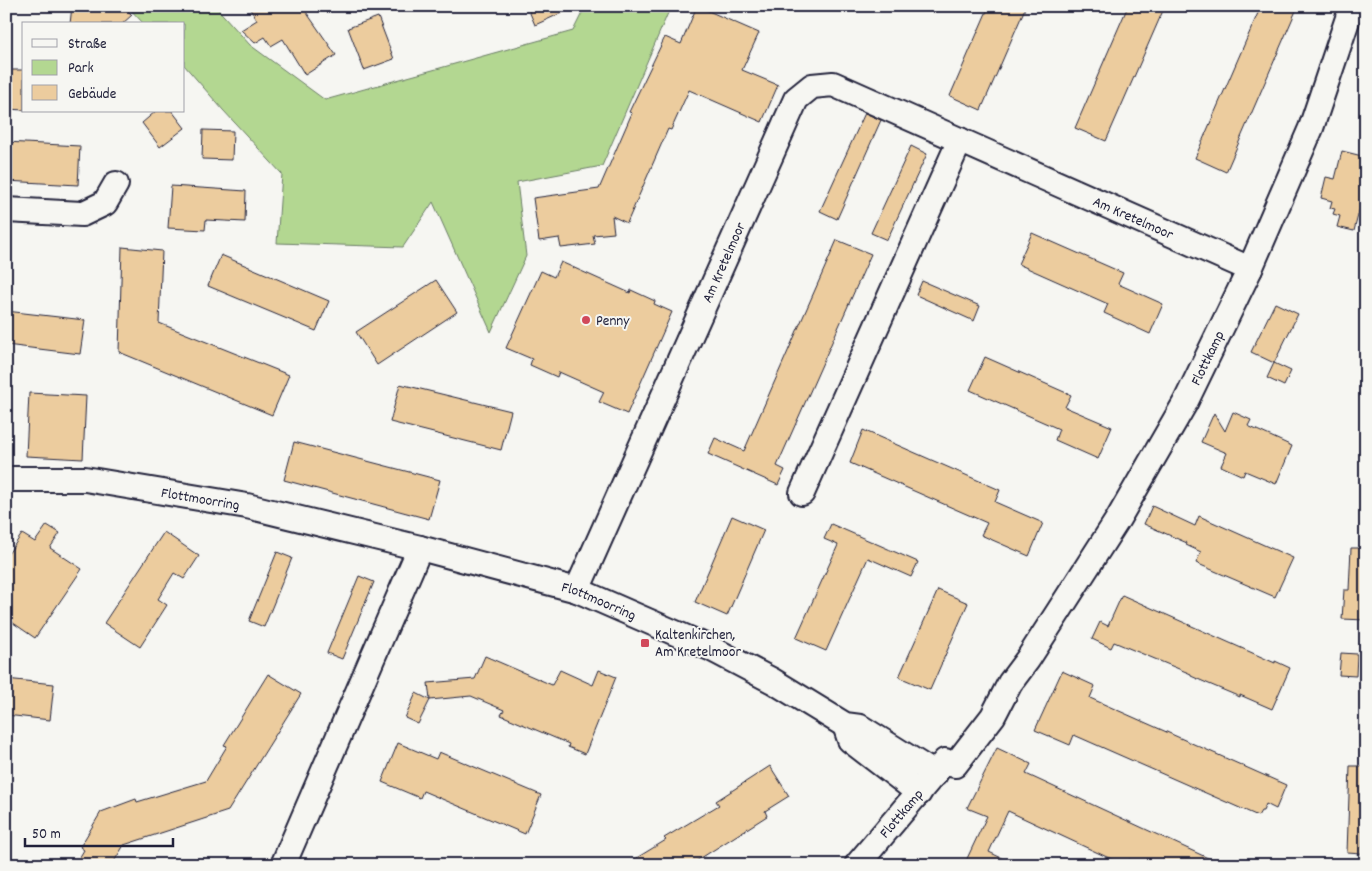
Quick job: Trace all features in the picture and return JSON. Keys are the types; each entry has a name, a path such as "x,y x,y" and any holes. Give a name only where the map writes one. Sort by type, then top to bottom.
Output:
{"street":[{"name":"Flottkamp","path":"857,865 940,769 955,765 993,716 1010,683 1028,660 1123,510 1185,403 1250,269 1311,128 1352,6"},
{"name":"Am Kretelmoor","path":"577,590 796,99 812,86 833,84 1250,269"},
{"path":"802,493 960,140"},
{"path":"6,210 82,214 105,203 116,184"},
{"name":"Flottmoorring","path":"6,479 85,479 113,482 247,506 420,548 577,590 712,648 846,725 860,728 940,769"},
{"path":"283,865 420,548"},
{"path":"846,725 850,740 919,793"}],"green space":[{"path":"127,6 215,6 250,45 325,100 573,31 584,9 583,6 671,6 602,166 517,182 526,256 491,332 433,202 403,247 277,243 282,174 185,66 185,22 142,22"}],"building":[{"path":"72,6 123,6 132,15 124,22 70,22"},
{"path":"248,6 302,6 336,55 305,75 283,39 271,46 265,37 255,43 241,30 257,20"},
{"path":"527,6 577,6 535,25"},
{"path":"697,6 759,33 742,70 778,85 762,122 689,90 671,130 668,129 627,223 612,216 614,233 593,235 595,244 561,248 559,238 539,241 533,198 599,189 632,113 629,112 665,37 681,44"},
{"path":"989,6 1026,6 981,110 950,96"},
{"path":"1128,6 1165,6 1106,141 1075,128"},
{"path":"1261,6 1298,6 1226,172 1195,158"},
{"path":"378,17 394,59 364,70 348,28"},
{"path":"6,70 22,70 22,110 6,109"},
{"path":"155,112 173,112 185,128 160,147 142,123"},
{"path":"865,113 881,120 837,219 820,211"},
{"path":"203,130 233,131 232,160 202,159"},
{"path":"6,142 80,146 78,185 6,181"},
{"path":"911,146 927,154 887,240 871,233"},
{"path":"1342,151 1366,157 1366,184 1354,231 1337,227 1340,216 1333,214 1335,209 1330,208 1332,201 1321,198 1326,177 1335,179"},
{"path":"171,186 246,191 245,222 206,220 205,230 168,228"},
{"path":"1032,233 1123,273 1118,284 1163,304 1150,334 1104,313 1108,304 1018,264"},
{"path":"837,240 871,254 777,466 785,470 778,485 708,454 715,438 744,451"},
{"path":"122,247 162,251 159,323 289,375 272,415 119,352"},
{"path":"221,255 329,301 316,331 208,286"},
{"path":"561,262 630,293 631,290 655,301 654,304 672,312 627,414 599,402 604,392 559,372 557,377 530,365 532,359 506,348 541,271 554,277"},
{"path":"436,280 457,312 377,365 356,332"},
{"path":"922,281 980,306 974,321 916,295"},
{"path":"1275,303 1298,314 1274,363 1251,352"},
{"path":"6,311 85,320 80,354 6,345"},
{"path":"985,357 1071,395 1065,407 1112,427 1098,459 1055,440 1059,429 970,390"},
{"path":"1274,363 1291,371 1284,386 1267,378"},
{"path":"400,384 511,411 501,450 390,422"},
{"path":"29,393 86,396 83,459 26,456"},
{"path":"1233,412 1251,420 1248,426 1292,446 1276,484 1245,471 1243,476 1221,466 1227,453 1201,442 1214,413 1225,431"},
{"path":"863,430 1000,490 995,502 1043,523 1029,556 981,535 987,523 850,463"},
{"path":"294,442 440,480 429,519 284,480"},
{"path":"1152,506 1195,526 1199,516 1293,558 1275,597 1196,563 1201,552 1186,545 1187,543 1144,524"},
{"path":"732,516 764,530 727,616 695,602"},
{"path":"831,524 918,562 911,577 868,558 826,651 796,638 838,545 824,539"},
{"path":"47,525 60,533 50,548 82,569 35,638 6,618 6,557 22,534 35,542"},
{"path":"164,532 199,556 184,579 174,573 158,599 167,605 140,647 104,623"},
{"path":"1351,548 1366,548 1366,620 1342,619 1344,590 1349,590"},
{"path":"277,552 292,558 264,627 249,621"},
{"path":"359,576 374,582 342,659 327,653"},
{"path":"938,590 968,603 930,690 899,677"},
{"path":"1122,595 1290,668 1272,709 1209,684 1191,676 1191,674 1114,642 1111,648 1092,639 1100,622 1108,626"},
{"path":"1341,653 1357,654 1356,676 1339,675"},
{"path":"485,656 552,685 560,670 593,685 599,670 616,677 585,754 568,747 569,744 501,715 504,710 471,696 430,700 428,683 475,679"},
{"path":"1062,671 1095,686 1090,698 1286,785 1276,809 1266,804 1258,816 1074,735 1070,745 1035,730"},
{"path":"268,674 301,694 228,811 124,845 112,865 75,865 84,850 80,847 101,812 136,799 137,802 206,781 227,746 224,745"},
{"path":"6,679 54,684 50,720 6,715"},
{"path":"416,693 430,700 418,724 405,718"},
{"path":"398,743 436,759 439,752 541,795 525,834 423,791 420,798 382,782"},
{"path":"997,748 1031,764 1026,774 1223,865 1142,865 1129,859 1126,865 1124,865 1008,811 989,852 1016,865 964,865 987,816 967,808"},
{"path":"770,766 789,796 765,811 767,816 690,865 625,865 666,840 664,838 719,805 716,801"},
{"path":"1350,766 1366,766 1366,802 1363,802 1362,854 1347,853"}],"place":[{"name":"Penny","path":"586,320"},
{"name":"Kaltenkirchen, Am Kretelmoor","path":"645,643"}]}
